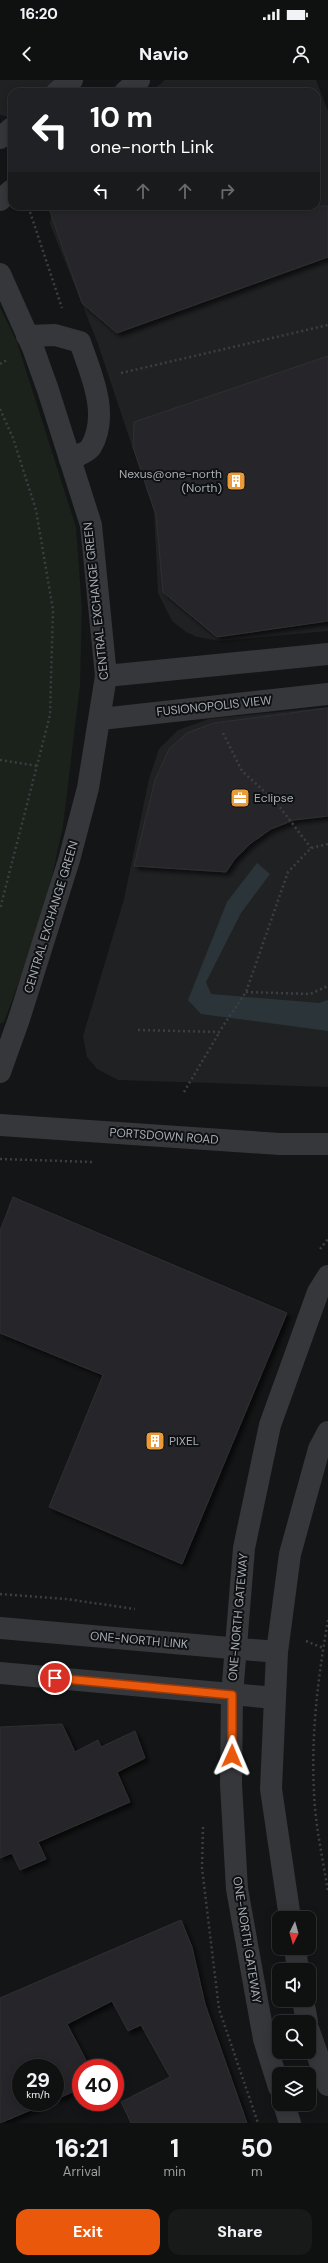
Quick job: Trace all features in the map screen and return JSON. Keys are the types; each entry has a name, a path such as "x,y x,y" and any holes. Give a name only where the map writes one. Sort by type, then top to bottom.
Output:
{"street":[{"path":"62,88 72,80"},
{"path":"130,88 139,80"},
{"path":"0,138 8,131"},
{"path":"0,200 8,193"},
{"name":"CENTRAL EXCHANGE GREEN","path":"0,274 27,336 48,390 91,525 106,676 88,788 69,860 20,1019 0,1072"},
{"path":"27,336 55,335 80,342 94,379 100,416 94,438 90,448 70,460"},
{"path":"106,676 328,654"},
{"name":"FUSIONOPOLIS VIEW","path":"100,719 328,694"},
{"name":"PORTSDOWN ROAD","path":"0,1125 280,1144 328,1144"},
{"name":"ONE-NORTH GATEWAY","path":"273,2067 264,2039 237,1889 231,1784 234,1648 244,1548 270,1425 318,1292 328,1276"},
{"path":"289,1911 271,1789 277,1652 290,1554 319,1449 328,1432"},
{"name":"ONE-NORTH LINK","path":"0,1628 277,1652"},
{"path":"0,1673 275,1698"},
{"path":"316,2051 328,2085"},
{"path":"286,2111 290,2123"}],"path":[{"path":"94,379 328,325"},
{"path":"0,409 13,438 36,510 53,610 50,715 0,909"},
{"path":"221,729 242,772 276,802 311,848"},
{"path":"0,760 38,766"},
{"path":"184,1092 219,1032 246,992 288,872 311,848 328,844"},
{"path":"246,992 310,994 328,986"},
{"path":"138,1030 219,1032"},
{"path":"0,1594 66,1599 136,1609"},
{"path":"328,1620 319,1676 314,1729 314,1793 328,1892"}],"shaded area":[{"path":"0,80 60,80 51,88 8,88 8,117 0,115"},
{"path":"165,80 316,80 319,88 156,88"},
{"path":"320,90 328,111 328,631 220,641 197,637 186,632 172,621 158,593 154,512 98,344 50,224 52,210 320,210"},
{"path":"0,307 17,342 76,527 82,608 80,686 63,826 50,886 30,952 4,1022 0,1024"},
{"path":"328,707 328,1087 118,1080 97,1069 87,1057 83,1036 124,899 149,779 159,749 178,730 209,719"},
{"path":"257,863 270,874 241,913 206,982 211,994 319,1003 328,1000 328,1031 201,1014 188,1000 227,902"}],"building":[{"path":"320,206 328,206 328,257 117,333 82,303 49,210 320,210"},
{"name":"Nexus@one-north (North)","path":"328,356 328,621 217,637 163,592 156,515 133,447 134,422"},
{"name":"Eclipse","path":"328,708 328,816 294,820 271,829 251,843 234,860 226,872 134,866 155,780 169,749 187,733 214,723"},
{"name":"PIXEL","path":"13,1197 287,1313 182,1564 49,1507 103,1375 0,1333 0,1231"},
{"path":"62,1724 75,1752 98,1740 101,1747 135,1731 145,1758 117,1772 130,1802 38,1842 46,1859 20,1870 12,1853 0,1858 0,1727"},
{"path":"181,1920 192,1947 205,2004 247,2123 131,2123 124,2108 124,2100 170,2077 141,2025 128,2031 112,2001 67,2024 85,2059 72,2059 72,2092 64,2096 64,2059 12,2059 12,2111 29,2111 0,2123 0,1998"}],"place":[{"name":"Nexus@one-north (North)","path":"236,481"},
{"name":"Eclipse","path":"240,798"},
{"name":"PIXEL","path":"155,1441"}],"route":[{"path":"55,1678 232,1695 232,1756"}]}
